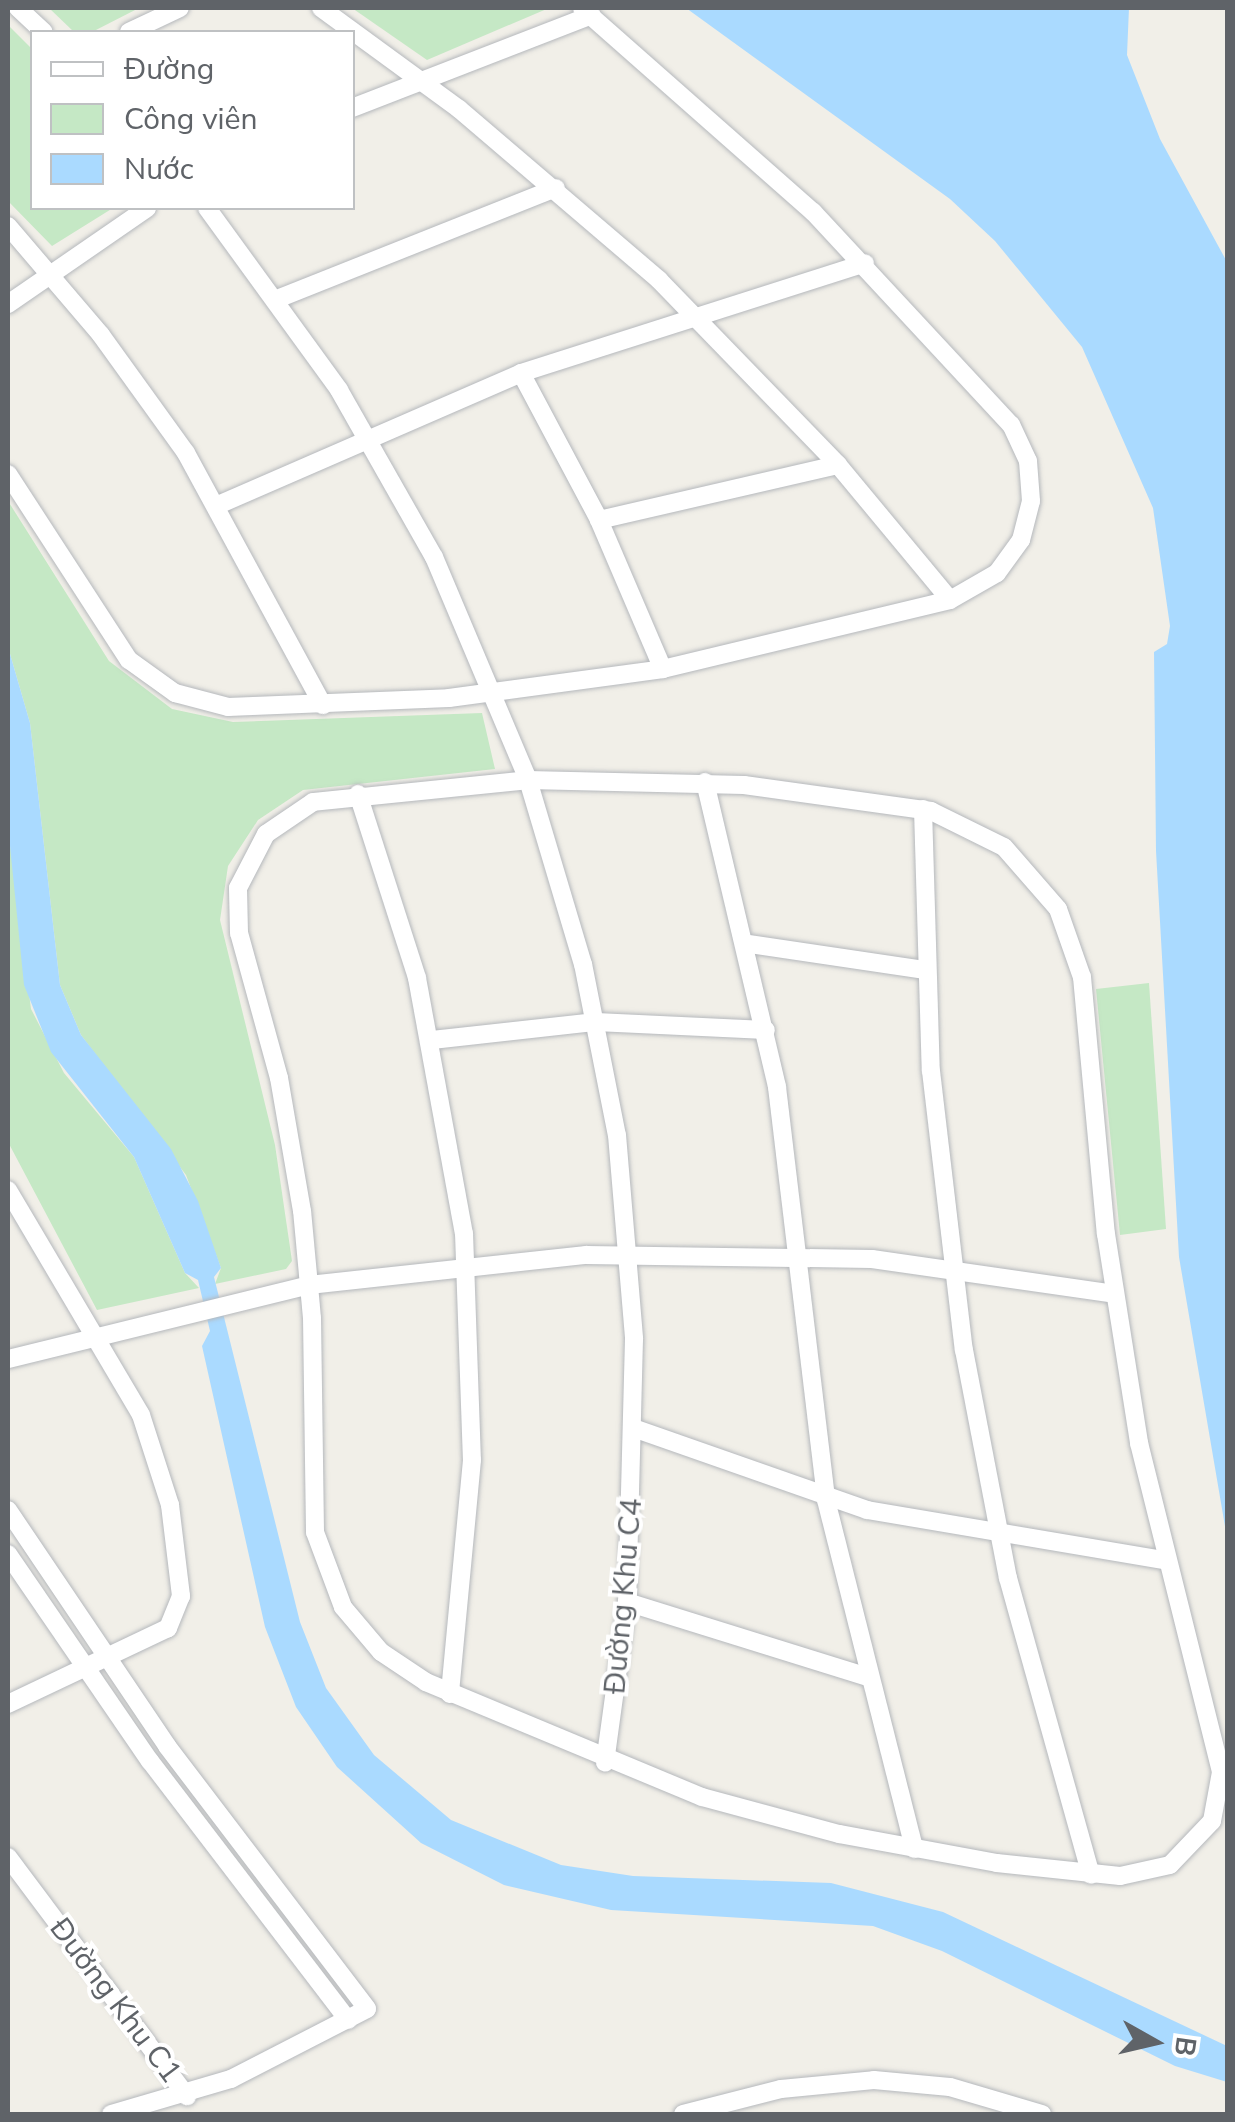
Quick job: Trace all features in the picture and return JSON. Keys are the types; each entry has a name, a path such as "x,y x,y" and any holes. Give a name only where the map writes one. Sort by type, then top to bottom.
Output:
{"street":[{"path":"18,8 42,30"},
{"path":"133,30 180,8"},
{"path":"321,8 352,30"},
{"path":"8,474 116,644 144,674 210,705 323,706 496,694 664,669 950,600 996,573 1021,540 1032,501 1028,460 1003,415 864,264 587,11 355,107"},
{"path":"355,32 422,80 556,188 694,314 838,465 950,600"},
{"path":"277,299 556,188"},
{"path":"8,304 48,272 144,210"},
{"name":"Đường Khu C4","path":"209,210 277,299 366,435 496,694 528,780 596,1022 630,1254 636,1430 627,1602 605,1762"},
{"path":"8,226 159,413 218,505 323,706"},
{"path":"218,505 366,435 521,373 694,314 864,264"},
{"path":"521,373 599,520 664,669"},
{"path":"599,520 838,465"},
{"path":"528,780 705,782 922,809 965,823 1010,851 1044,888 1070,934 1082,976 1114,1294 1164,1560 1219,1759 1216,1810 1198,1842 1170,1866 1134,1876 1090,1874 914,1850 741,1809 605,1762 450,1694 394,1663 361,1632 323,1566 312,1515 310,1285 286,1110 236,903 249,858 276,824 313,802 358,794 528,780"},
{"path":"705,782 749,944 766,1030 826,1500 914,1850"},
{"path":"358,794 432,1040 467,1263 472,1460 450,1694"},
{"path":"922,809 925,970 952,1267 999,1538 1090,1874"},
{"path":"749,944 925,970"},
{"path":"432,1040 596,1022 766,1030"},
{"path":"8,1190 94,1334 158,1459 181,1584 172,1624 8,1704"},
{"path":"8,1359 94,1334 310,1285 467,1263 630,1254 796,1255 952,1267 1114,1294"},
{"path":"636,1430 826,1500 999,1538 1164,1560"},
{"path":"8,1510 106,1657 367,2009 187,2096 111,2114"},
{"path":"8,1554 84,1667 348,2020"},
{"path":"627,1602 868,1677"},
{"name":"Đường Khu C1","path":"8,1857 187,2096"},
{"path":"682,2114 781,2089 874,2080 950,2088 1042,2114"}],"green space":[{"path":"49,8 139,8 96,30 72,30"},
{"path":"352,8 549,8 427,60"},
{"path":"8,25 30,47 30,210 110,210 52,246 8,201"},
{"path":"8,501 109,661 172,709 233,722 482,713 495,769 303,790 258,820 228,866 220,920 275,1145 292,1261 286,1269 215,1284 221,1268 186,1175 81,1035 60,985 30,723 8,647"},
{"path":"8,826 31,1009 64,1073 134,1157 185,1273 199,1288 97,1310 8,1142"},
{"path":"1149,983 1166,1229 1120,1235 1096,989"}],"water":[{"path":"686,8 1129,8 1127,55 1160,139 1227,262 1227,1538 1179,1257 1156,851 1154,652 1167,644 1170,626 1153,508 1082,347 995,241 950,199"},
{"path":"8,647 30,723 60,985 81,1035 171,1149 198,1201 221,1268 214,1277 300,1622 326,1688 374,1755 451,1820 561,1865 633,1876 831,1883 943,1912 1227,2046 1227,2082 1175,2066 942,1951 873,1926 611,1910 504,1885 421,1843 337,1767 296,1707 265,1627 202,1346 210,1331 198,1280 185,1273 134,1157 51,1052 24,985 8,826"}]}
